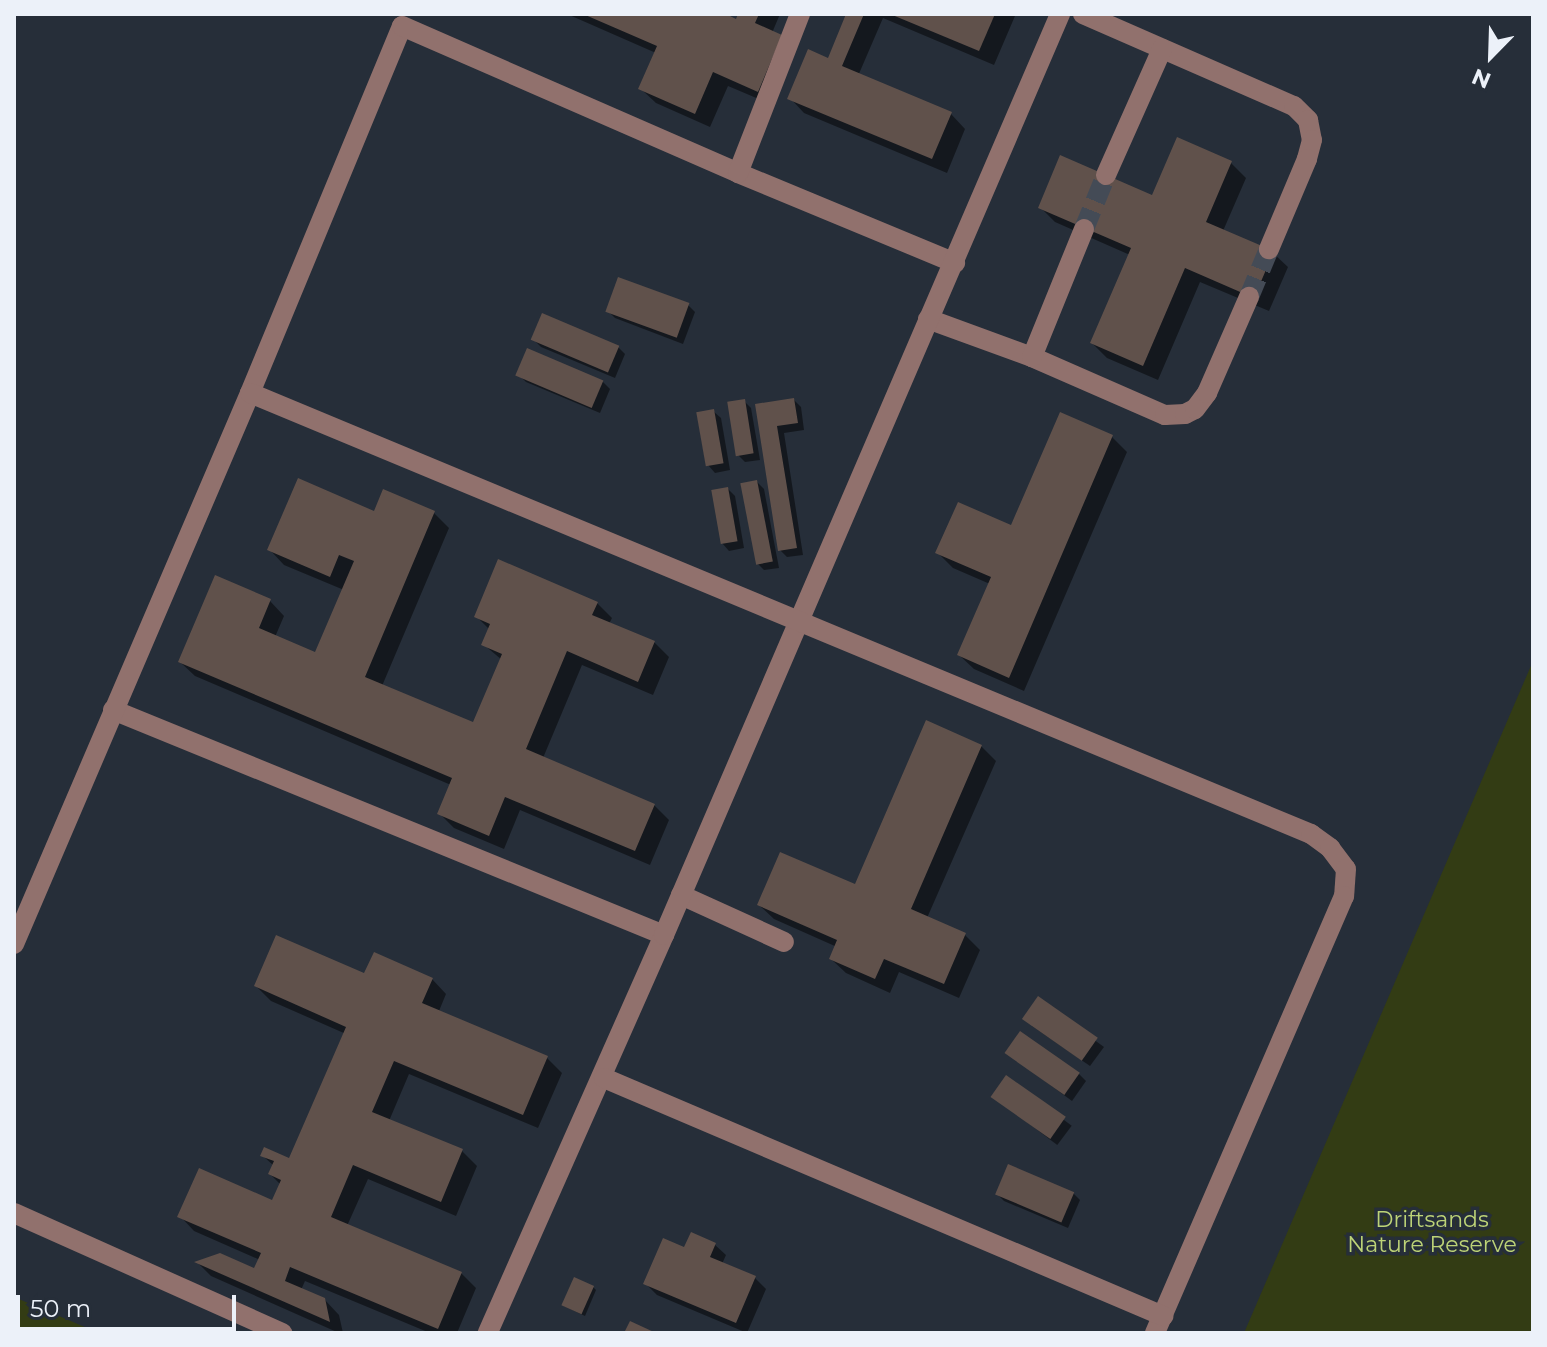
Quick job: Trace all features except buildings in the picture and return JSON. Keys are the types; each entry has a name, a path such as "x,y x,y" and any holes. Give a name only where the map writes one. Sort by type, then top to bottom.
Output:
{"lane":[{"path":"738,173 800,14"},
{"path":"488,1333 604,1078 1060,14"},
{"path":"1083,14 1294,106 1308,120 1312,140 1307,159 1269,249"},
{"path":"14,944 250,393 404,20 738,173 955,263"},
{"path":"1106,175 1162,49"},
{"path":"1032,357 1084,229"},
{"path":"928,319 1032,357 1165,415 1185,414 1195,409 1207,393 1249,297"},
{"path":"250,393 1311,834 1330,848 1346,869 1344,896 1159,1324 604,1078"},
{"path":"113,710 664,935"},
{"path":"681,895 784,942"},
{"path":"14,1213 282,1333"}],"green space":[{"name":"Driftsands Nature Reserve","path":"1533,661 1533,1333 1244,1333"},
{"path":"14,1297 99,1333 14,1333"}],"tunnel":[{"path":"1084,229 1106,175"},
{"path":"1249,297 1269,249"}]}
